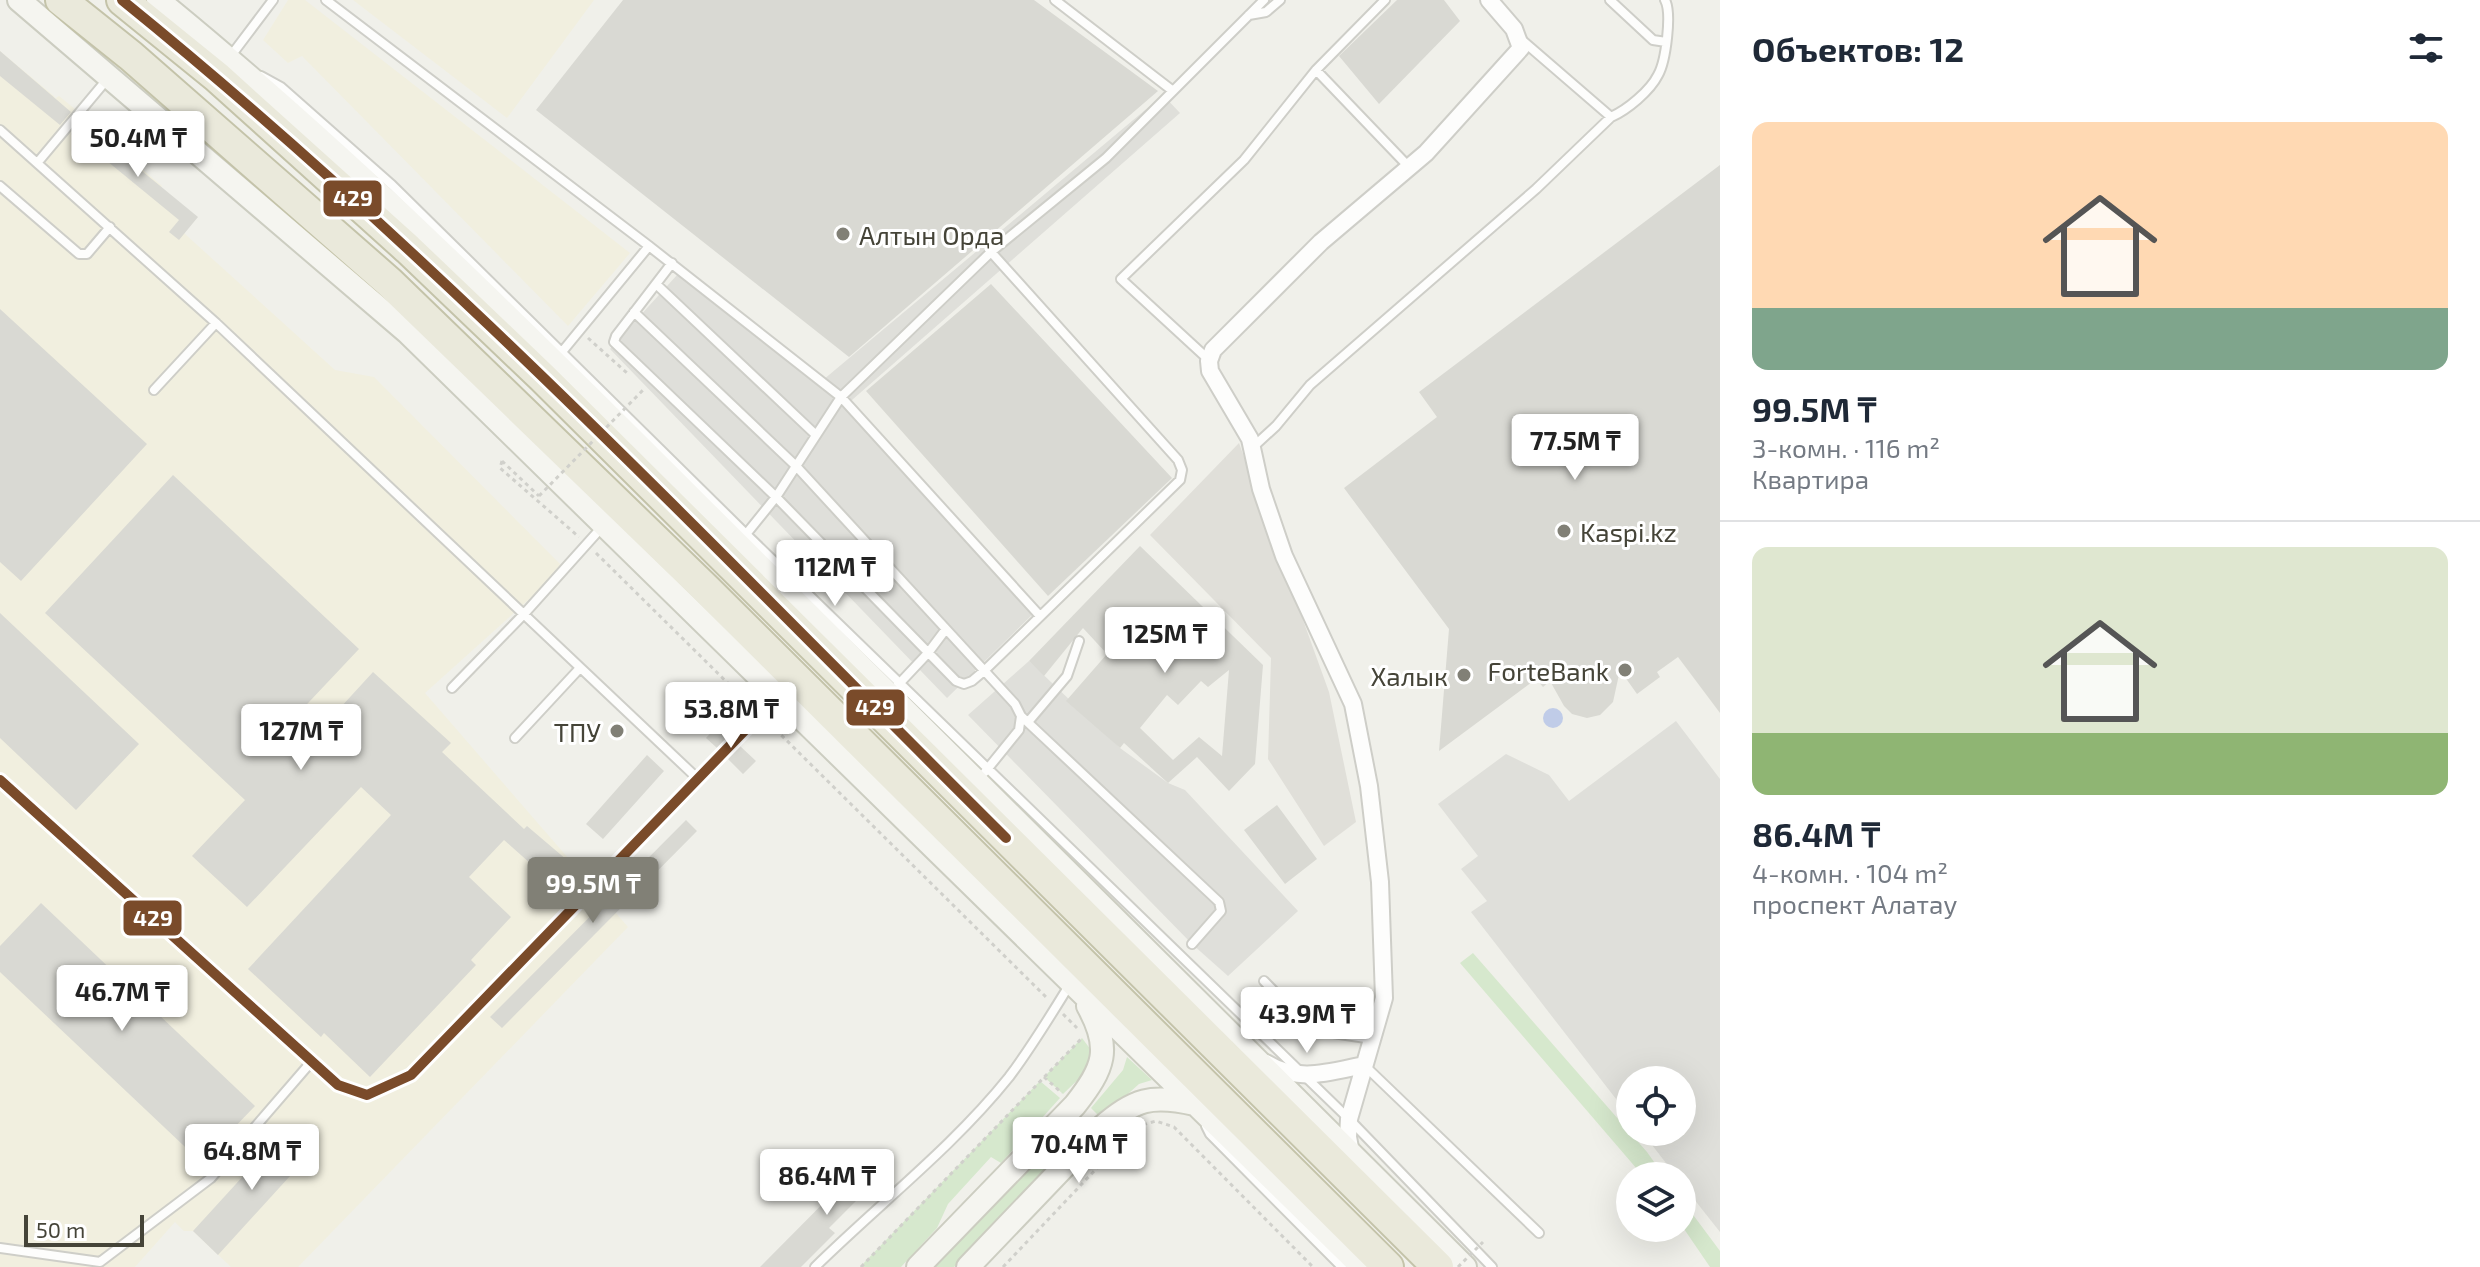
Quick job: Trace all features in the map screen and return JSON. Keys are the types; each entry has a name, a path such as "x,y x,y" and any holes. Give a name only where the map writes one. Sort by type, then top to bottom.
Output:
{"highway":[{"path":"61,0 131,56 389,282 706,589 1209,1104 1388,1267"},
{"path":"122,0 217,77 408,249 553,388 1438,1267"}],"main road":[{"path":"19,0 407,332 776,699 1076,986 1209,1104 1362,1267"},
{"path":"158,0 230,58 558,357 982,775 1247,1051 1465,1267"},
{"path":"918,1267 1075,1105 1092,1082 1102,1064 1104,1045 1097,1022 1076,986"},
{"path":"968,1267 1121,1111 1139,1101 1159,1097 1209,1104"}],"street":[{"path":"1351,1153 1349,1119 1384,998 1380,882 1369,786 1353,704 1284,556 1261,489 1250,439 1210,371 1209,361 1213,350 1321,242 1426,153 1521,48 1514,29 1489,0"},
{"path":"1247,1051 1276,1069 1303,1076 1364,1065"}],"lane":[{"path":"230,58 273,0"},
{"path":"326,0 672,263 841,397 1040,616"},
{"path":"1055,0 1173,91"},
{"path":"742,539 776,497 841,397 991,252 1106,158 1264,0"},
{"path":"1249,15 1266,12 1280,0"},
{"path":"1209,361 1121,279 1244,160 1316,70 1385,0"},
{"path":"1610,0 1653,40 1666,42"},
{"path":"1252,448 1276,426 1310,385 1536,189 1611,117 1627,110 1659,74 1670,8 1665,0"},
{"path":"1519,38 1611,117"},
{"path":"1316,70 1409,167"},
{"path":"38,162 110,76"},
{"path":"0,130 216,323 697,778"},
{"path":"0,186 79,254 87,254 110,227"},
{"path":"558,357 649,246"},
{"path":"672,263 614,342 776,497 956,681 964,684 985,670 1180,480 1182,470 1178,460 991,252"},
{"path":"656,284 816,435"},
{"path":"634,312 796,466 985,670 1024,719 1219,902 1221,911 1192,944"},
{"path":"154,390 216,323"},
{"path":"452,688 601,528"},
{"path":"894,688 946,629"},
{"path":"1079,641 1067,676 1024,719 1019,730 982,775 1349,1119 1492,1267"},
{"path":"515,738 580,668"},
{"path":"735,741 776,699"},
{"path":"0,780 338,1085 367,1095 411,1075 722,753"},
{"path":"1264,981 1301,1019 1333,1033 1372,1039"},
{"path":"815,1267 857,1225 931,1162 1009,1077 1056,1007 1076,986"},
{"path":"0,1248 100,1262 211,1178 312,1061"},
{"path":"1364,1065 1539,1233"},
{"path":"1209,1104 1210,1134 1342,1267"}],"path":[{"path":"580,331 608,357"},
{"path":"645,388 539,496 502,461 500,468 586,543 1081,1031 1082,1038 861,1267"},
{"path":"1044,1077 1063,1094"},
{"path":"1003,1267 1119,1145 1142,1125 1156,1121 1174,1127 1313,1267"},
{"path":"1458,1267 1483,1242"}],"shaded area":[{"path":"288,0 305,0 630,253 568,326 302,56 288,63 263,40"},
{"path":"353,0 594,0 507,118"},
{"path":"0,51 54,99 59,96 97,127 98,139 102,136 162,186 159,190 167,192 185,234 335,370 374,377 564,568 425,693 628,927 298,1267 231,1267 193,1231 184,1231 175,1222 135,1267 0,1267"},
{"path":"1163,95 1180,113 844,407 1032,615 947,698 610,349 677,275 823,380"},
{"path":"1239,443 1329,692 1356,822 1324,846 1268,759 1271,658 1150,535"},
{"path":"1029,661 1120,748 1168,783 1185,790 1298,911 1228,976 1192,944 968,715"},
{"path":"1676,721 1720,779 1720,1232 1696,1202 1696,1162 1665,1162 1653,1146 1696,1146 1696,1066 1616,1066 1616,1099 1471,912 1487,901 1461,869 1478,856 1438,804 1506,754 1549,775 1569,801"}],"green space":[{"path":"1473,953 1616,1117 1616,1145 1460,963"},
{"path":"1082,1038 1094,1054 1087,1071 1063,1094 1044,1077"},
{"path":"1127,1057 1152,1080 1139,1084 1101,1118 1091,1108 1123,1070"},
{"path":"1040,1081 1060,1098 1001,1163 991,1157 948,1204 937,1228 901,1267 860,1267"},
{"path":"1078,1120 1089,1129 954,1267 935,1267"},
{"path":"1617,1146 1642,1146 1654,1162 1631,1162"},
{"path":"1696,1219 1720,1251 1720,1267 1710,1267 1693,1242 1696,1242"}],"water":[{"path":"1553,708 1560,711 1563,718 1560,725 1553,728 1546,725 1543,718 1546,711"}],"building":[{"name":"Алтын Орда","path":"623,0 1034,0 1158,91 849,357 536,110"},
{"path":"1397,0 1444,0 1460,21 1379,104 1339,56"},
{"path":"0,51 71,112 60,125 0,76"},
{"path":"81,121 198,217 179,240 169,232 179,220 71,134"},
{"path":"1720,165 1720,713 1678,657 1657,672 1660,677 1637,694 1620,670 1613,702 1600,715 1587,718 1572,714 1564,706 1550,681 1543,687 1536,679 1439,751 1449,629 1344,488 1437,417 1419,392"},
{"name":"Алтын Орда","path":"991,284 1172,478 1048,596 866,391"},
{"path":"0,309 147,444 21,581 0,562"},
{"path":"173,475 359,649 276,737 296,756 373,672 451,743 442,752 524,829 527,826 567,860 549,880 504,840 469,877 511,917 471,960 476,965 370,1077 324,1033 321,1037 248,969 391,815 361,787 247,907 192,856 245,800 45,613"},
{"path":"1140,546 1263,665 1255,764 1229,791 1197,757 1168,783 1124,743 1120,748 1066,701 1107,654 1083,628 1044,676 1029,661","holes":["1229,670 1222,756 1199,737 1173,760 1140,728 1167,695 1178,705 1201,681 1208,687"]},
{"path":"0,613 139,744 76,810 0,738"},
{"path":"718,725 730,736 728,742 731,746 740,746 756,761 743,774 727,758 727,749 723,746 717,748 706,738"},
{"path":"647,755 664,771 603,839 586,824"},
{"path":"1277,805 1317,859 1285,884 1244,830"},
{"path":"686,820 697,831 502,1028 490,1017"},
{"path":"41,903 255,1106 201,1162 0,972 0,946"},
{"path":"286,1129 311,1153 218,1255 193,1231"},
{"path":"875,1151 890,1167 829,1228 835,1233 801,1267 760,1267"}],"transit line":[{"name":"429","path":"122,0 353,198 464,302 683,515 1006,838"},
{"name":"429","path":"0,780 338,1085 367,1095 411,1075 779,695"}],"place":[{"name":"Алтын Орда","path":"843,234"},
{"name":"Kaspi.kz","path":"1564,531"},
{"name":"ForteBank","path":"1625,670"},
{"name":"Халык","path":"1464,675"},
{"name":"ТПУ","path":"617,731"}]}
